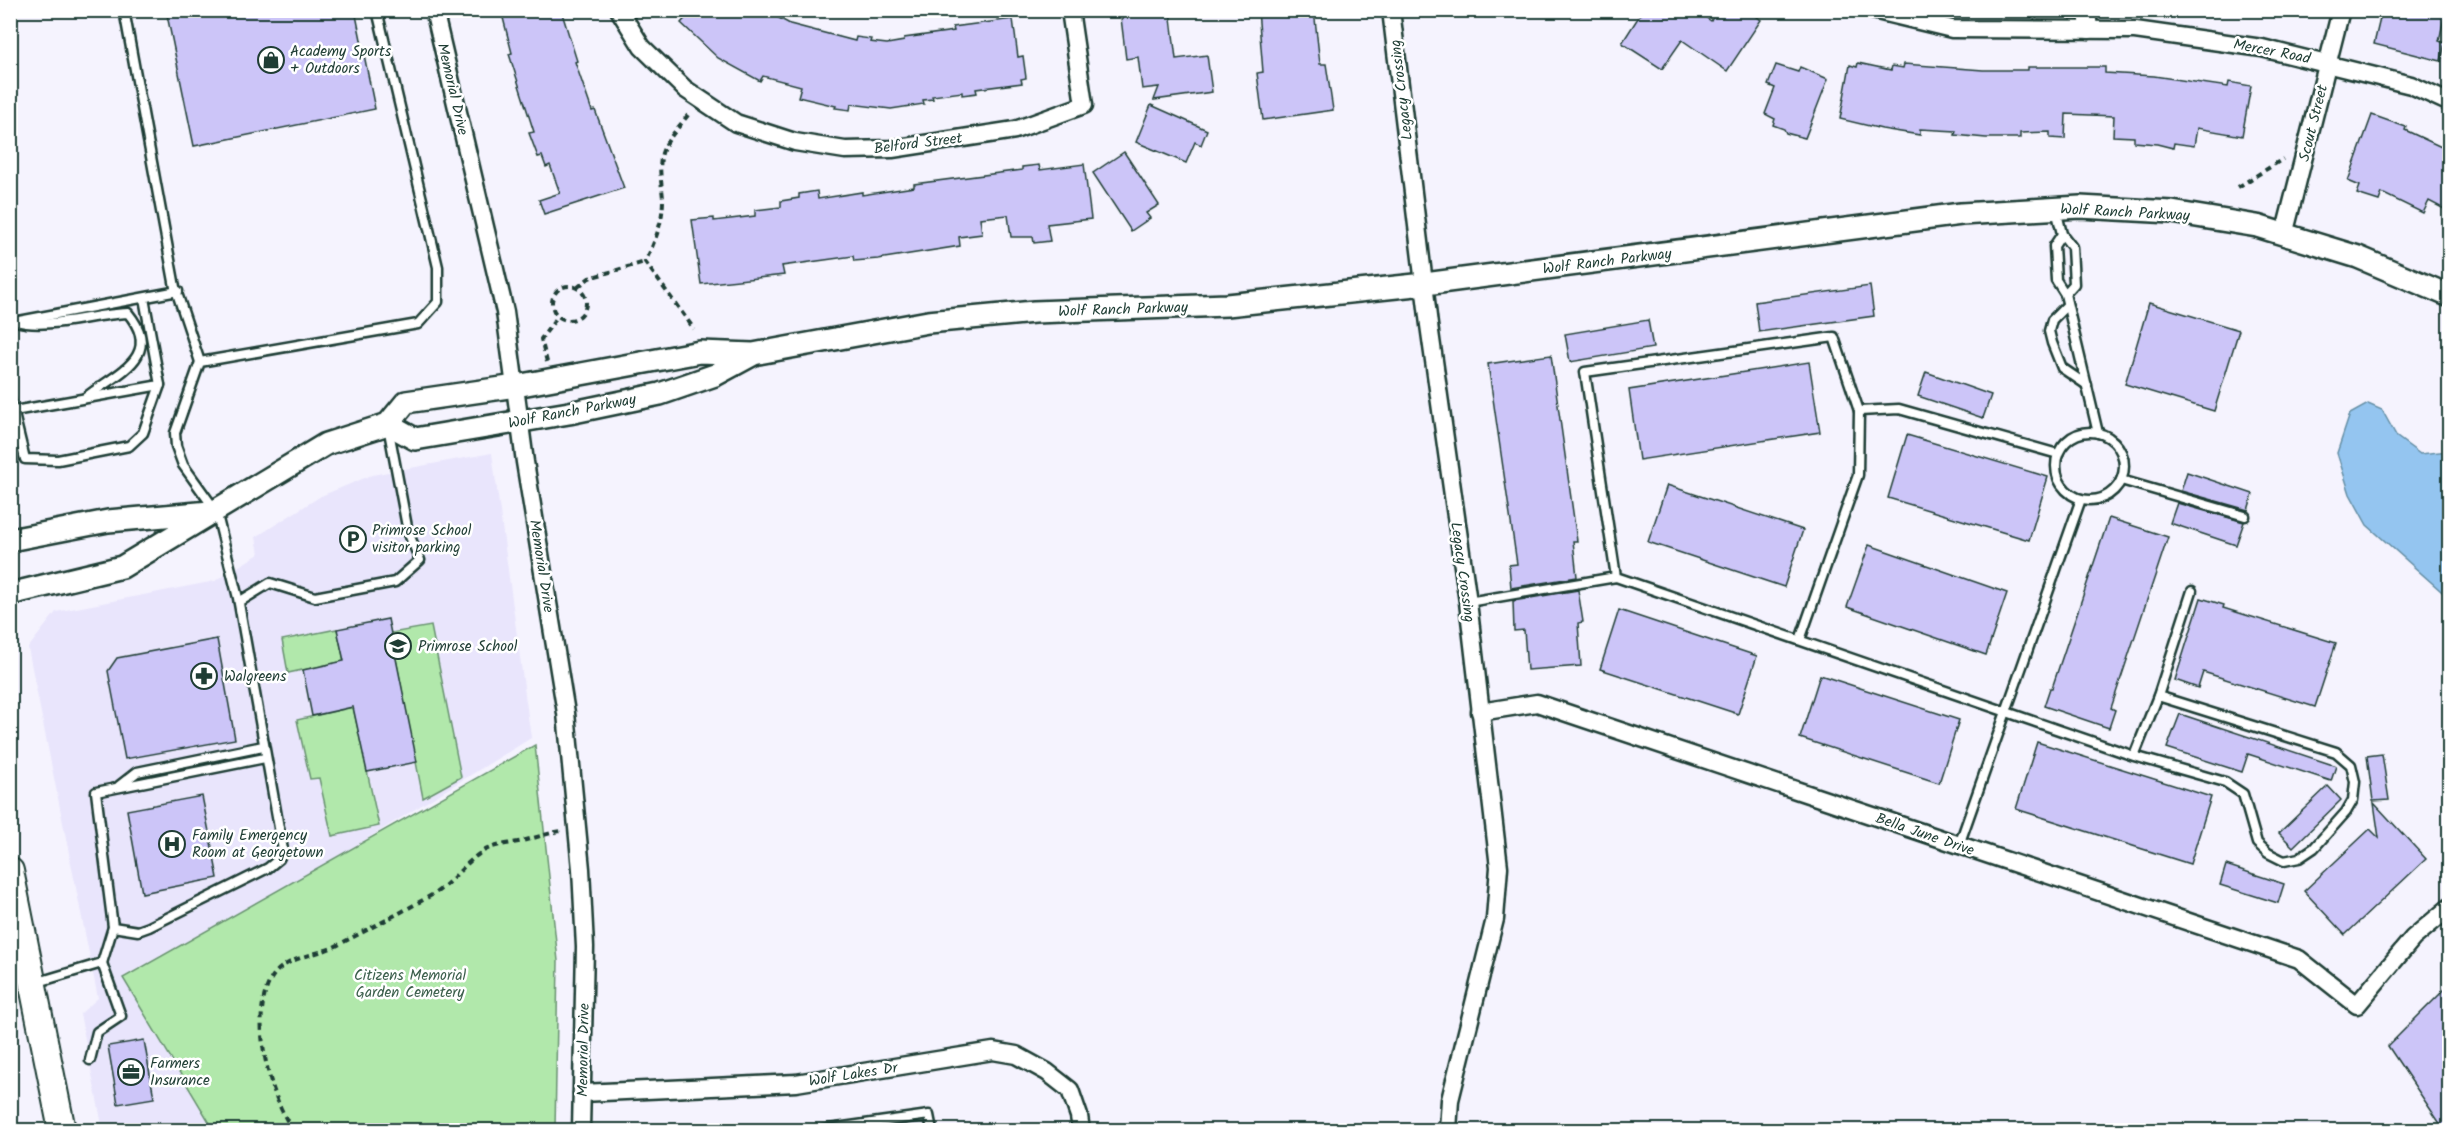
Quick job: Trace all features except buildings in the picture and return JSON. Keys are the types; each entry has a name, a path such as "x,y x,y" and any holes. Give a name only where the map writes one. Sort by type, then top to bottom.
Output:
{"main road":[{"path":"10,871 62,1131"}],"street":[{"name":"Memorial Drive","path":"434,10 505,312 566,713 585,947 581,1131"},
{"name":"Belford Street","path":"619,10 642,47 685,89 736,123 795,142 845,150 892,149 1015,130 1084,105 1070,10"},
{"name":"Legacy Crossing","path":"1391,10 1468,602 1479,712 1499,867 1496,908 1486,959 1449,1100 1448,1131"},
{"name":"Mercer Road","path":"1874,10 1939,18 1952,29 2135,30 2239,44 2328,63 2411,85 2450,103"},
{"path":"2087,10 2089,30"},
{"name":"Scout Street","path":"2284,235 2342,10"},
{"name":"Wolf Ranch Parkway","path":"753,354 715,375 660,394 521,421 415,439 388,424 406,402 516,386 700,352 753,354 928,322 1034,312 1227,305 1425,284 1961,214 2080,207 2172,212 2257,226 2358,257 2450,296"},
{"path":"10,594 122,567 326,444 388,424"},
{"path":"10,540 108,521 216,511"},
{"name":"Bella June Drive","path":"1479,712 1537,703 2299,959 2357,1005 2414,938 2450,907"},
{"name":"Wolf Lakes Dr","path":"582,1093 796,1083 993,1051 1016,1055 1047,1072 1070,1090 1079,1116 1081,1131"}],"lane":[{"path":"113,927 138,931 149,927 268,868 279,859 283,850 239,602 216,511 183,465 176,446 175,433 200,362 175,287 124,10"},
{"path":"200,362 418,324 438,302 438,267 377,10"},
{"path":"2056,209 2062,234 2072,247 2074,284 2065,294"},
{"path":"2062,234 2054,246 2056,280 2065,294 2098,433"},
{"path":"13,322 178,291"},
{"path":"10,398 25,459 58,460 129,446 143,433 160,386 144,297"},
{"path":"2067,305 2052,320 2049,331 2062,368 2087,385"},
{"path":"13,322 32,326 105,314 128,313 140,327 142,347 128,368 85,398"},
{"path":"1616,577 1585,372 1834,337 1859,411 1858,475 1800,640"},
{"path":"14,411 160,386"},
{"path":"1859,411 1899,409 2058,454"},
{"path":"239,602 270,583 315,597 394,582 420,560 408,532 388,424"},
{"path":"2087,432 2098,433 2109,438 2117,446 2122,457 2121,480 2106,496 2095,500 2080,499 2066,490 2059,481 2056,471 2058,454 2067,441 2076,435 2087,432"},
{"path":"2121,480 2245,516"},
{"path":"1959,845 2080,499"},
{"path":"1468,602 1616,577 2134,756 2225,782 2243,794 2257,843 2268,853 2284,861 2299,858 2314,848 2346,812 2353,800 2355,782 2351,765 2336,752 2158,696"},
{"path":"2134,756 2158,696 2192,591"},
{"path":"116,788 137,772 263,746"},
{"path":"90,1060 98,1032 121,1016 102,963 113,927 96,792 265,758"},
{"path":"32,984 102,963"},
{"path":"822,1131 929,1115 932,1131"}],"path":[{"path":"578,287 587,303 583,313 574,320 563,319 558,316 552,306 554,295 562,286 578,287 589,278 645,262 657,236 662,214 663,198 659,180 662,152 688,115"},
{"path":"2238,187 2283,159"},
{"path":"645,262 694,329"},
{"path":"548,364 541,339 558,316"},
{"path":"293,1131 282,1115 269,1071 261,1031 268,988 271,979 283,964 331,949 437,892 481,853 504,843 524,841 545,833 577,829"}],"shaded area":[{"path":"492,453 531,738 324,865 123,977 214,1130 103,1130 80,1014 98,998 28,648 56,612 215,581 259,554 256,537 321,496 372,475"}],"green space":[{"path":"431,626 461,777 423,798 391,633"},
{"path":"337,629 344,661 288,673 282,640"},
{"path":"353,707 379,826 332,836 319,778 310,779 297,720"},
{"name":"Citizens Memorial Garden Cemetery","path":"535,745 558,961 555,1130 214,1130 123,978"}],"water":[{"path":"2368,404 2382,410 2397,437 2420,454 2449,451 2449,598 2367,525 2350,494 2337,453 2350,414"}],"place":[{"name":"Academy Sports + Outdoors","path":"271,60"},
{"name":"Primrose School visitor parking","path":"353,539"},
{"name":"Primrose School","path":"398,646"},
{"name":"Walgreens","path":"204,676"},
{"name":"Family Emergency Room at Georgetown","path":"172,844"},
{"name":"Farmers Insurance","path":"131,1072"}]}
